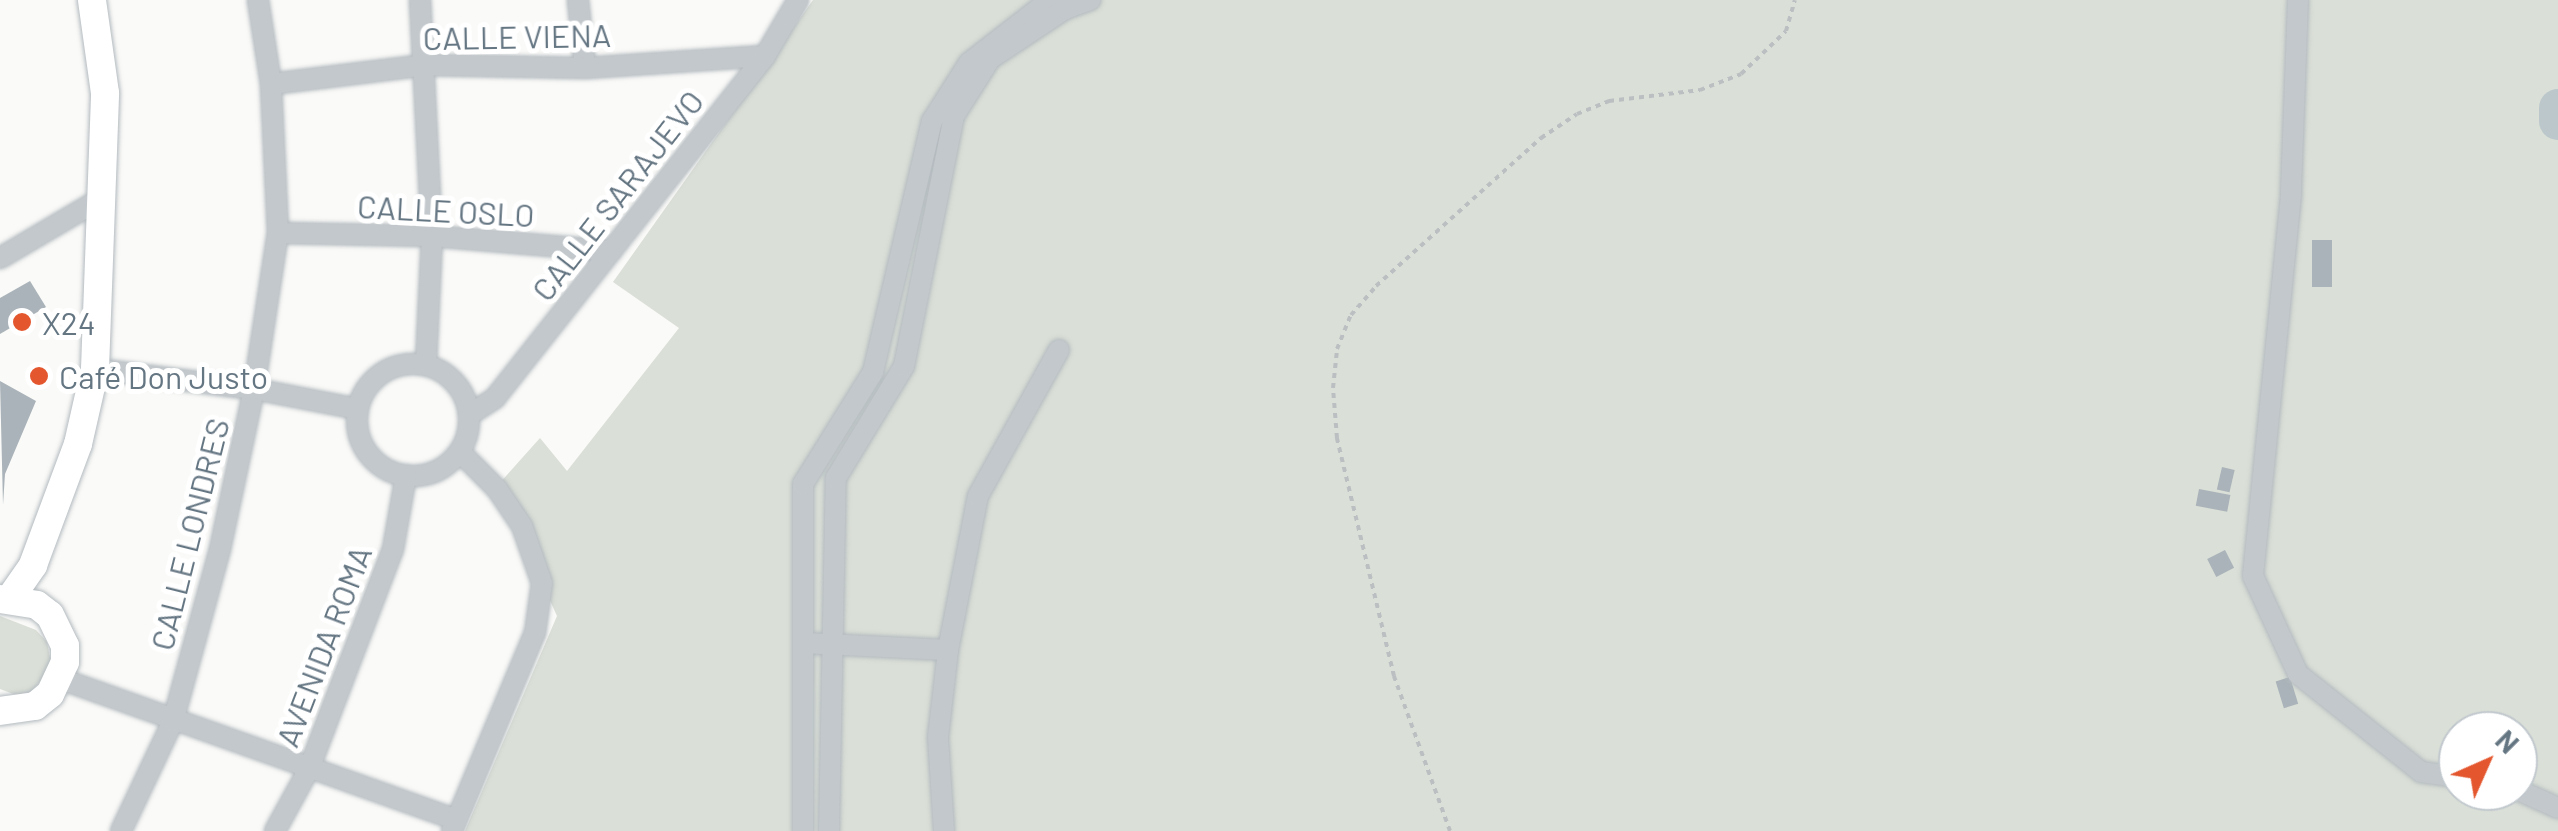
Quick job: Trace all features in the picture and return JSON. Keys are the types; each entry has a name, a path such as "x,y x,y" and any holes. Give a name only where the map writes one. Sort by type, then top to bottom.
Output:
{"main road":[{"path":"0,711 35,706 61,679 65,646 50,616 16,600 78,444 95,369 106,93 92,0"}],"street":[{"name":"CALLE LONDRES","path":"121,831 173,721 220,549 254,389 278,233 270,84 258,0"},
{"path":"420,0 432,236 426,365"},
{"path":"578,0 585,68"},
{"name":"CALLE SARAJEVO","path":"469,415 495,398 766,56 798,0"},
{"path":"802,831 804,484 873,372 932,121 969,63 1050,0"},
{"path":"829,831 836,478 904,366 954,116 990,59 1065,9 1090,0"},
{"path":"2298,0 2292,195 2253,576 2298,674 2421,772 2438,774"},
{"name":"CALLE VIENA","path":"270,84 426,65 585,68 766,56"},
{"path":"0,257 100,199"},
{"path":"913,210 936,214"},
{"name":"CALLE OSLO","path":"278,233 432,236 611,251"},
{"path":"944,831 938,737 948,650 978,496 1059,350"},
{"path":"426,365 456,383 469,415 468,434 460,452 436,471 406,475 388,470 363,444 358,410 364,392 390,368 426,365"},
{"path":"95,369 254,389 358,410"},
{"path":"61,679 309,768 455,826 535,632 542,583 522,526 497,488 460,452"},
{"name":"AVENIDA ROMA","path":"275,831 309,768 392,549 406,475"},
{"path":"803,643 948,650"}],"path":[{"path":"1450,831 1394,676 1336,438 1333,388 1337,349 1344,332 1351,316 1376,286 1541,138 1576,114 1609,101 1700,90 1740,74 1786,32 1795,0"}],"shaded area":[{"path":"813,0 2558,0 2558,831 465,831 557,616 498,485 540,438 567,471 679,328 613,282"},
{"path":"0,616 36,630 47,642 52,668 31,692 16,695 0,689"}],"building":[{"path":"2312,240 2332,240 2332,287 2312,287"},
{"path":"30,281 46,307 0,334 0,298"},
{"path":"0,381 36,401 5,474 3,505"},
{"path":"2222,467 2235,470 2229,492 2217,489"},
{"path":"2199,489 2230,495 2227,512 2196,506"},
{"path":"2225,550 2234,568 2216,577 2207,559"},
{"path":"2290,677 2298,704 2284,708 2276,681"}],"waterway":[{"path":"2558,108 2558,121"}],"place":[{"name":"X24","path":"22,322"},
{"name":"Café Don Justo","path":"39,376"}]}
